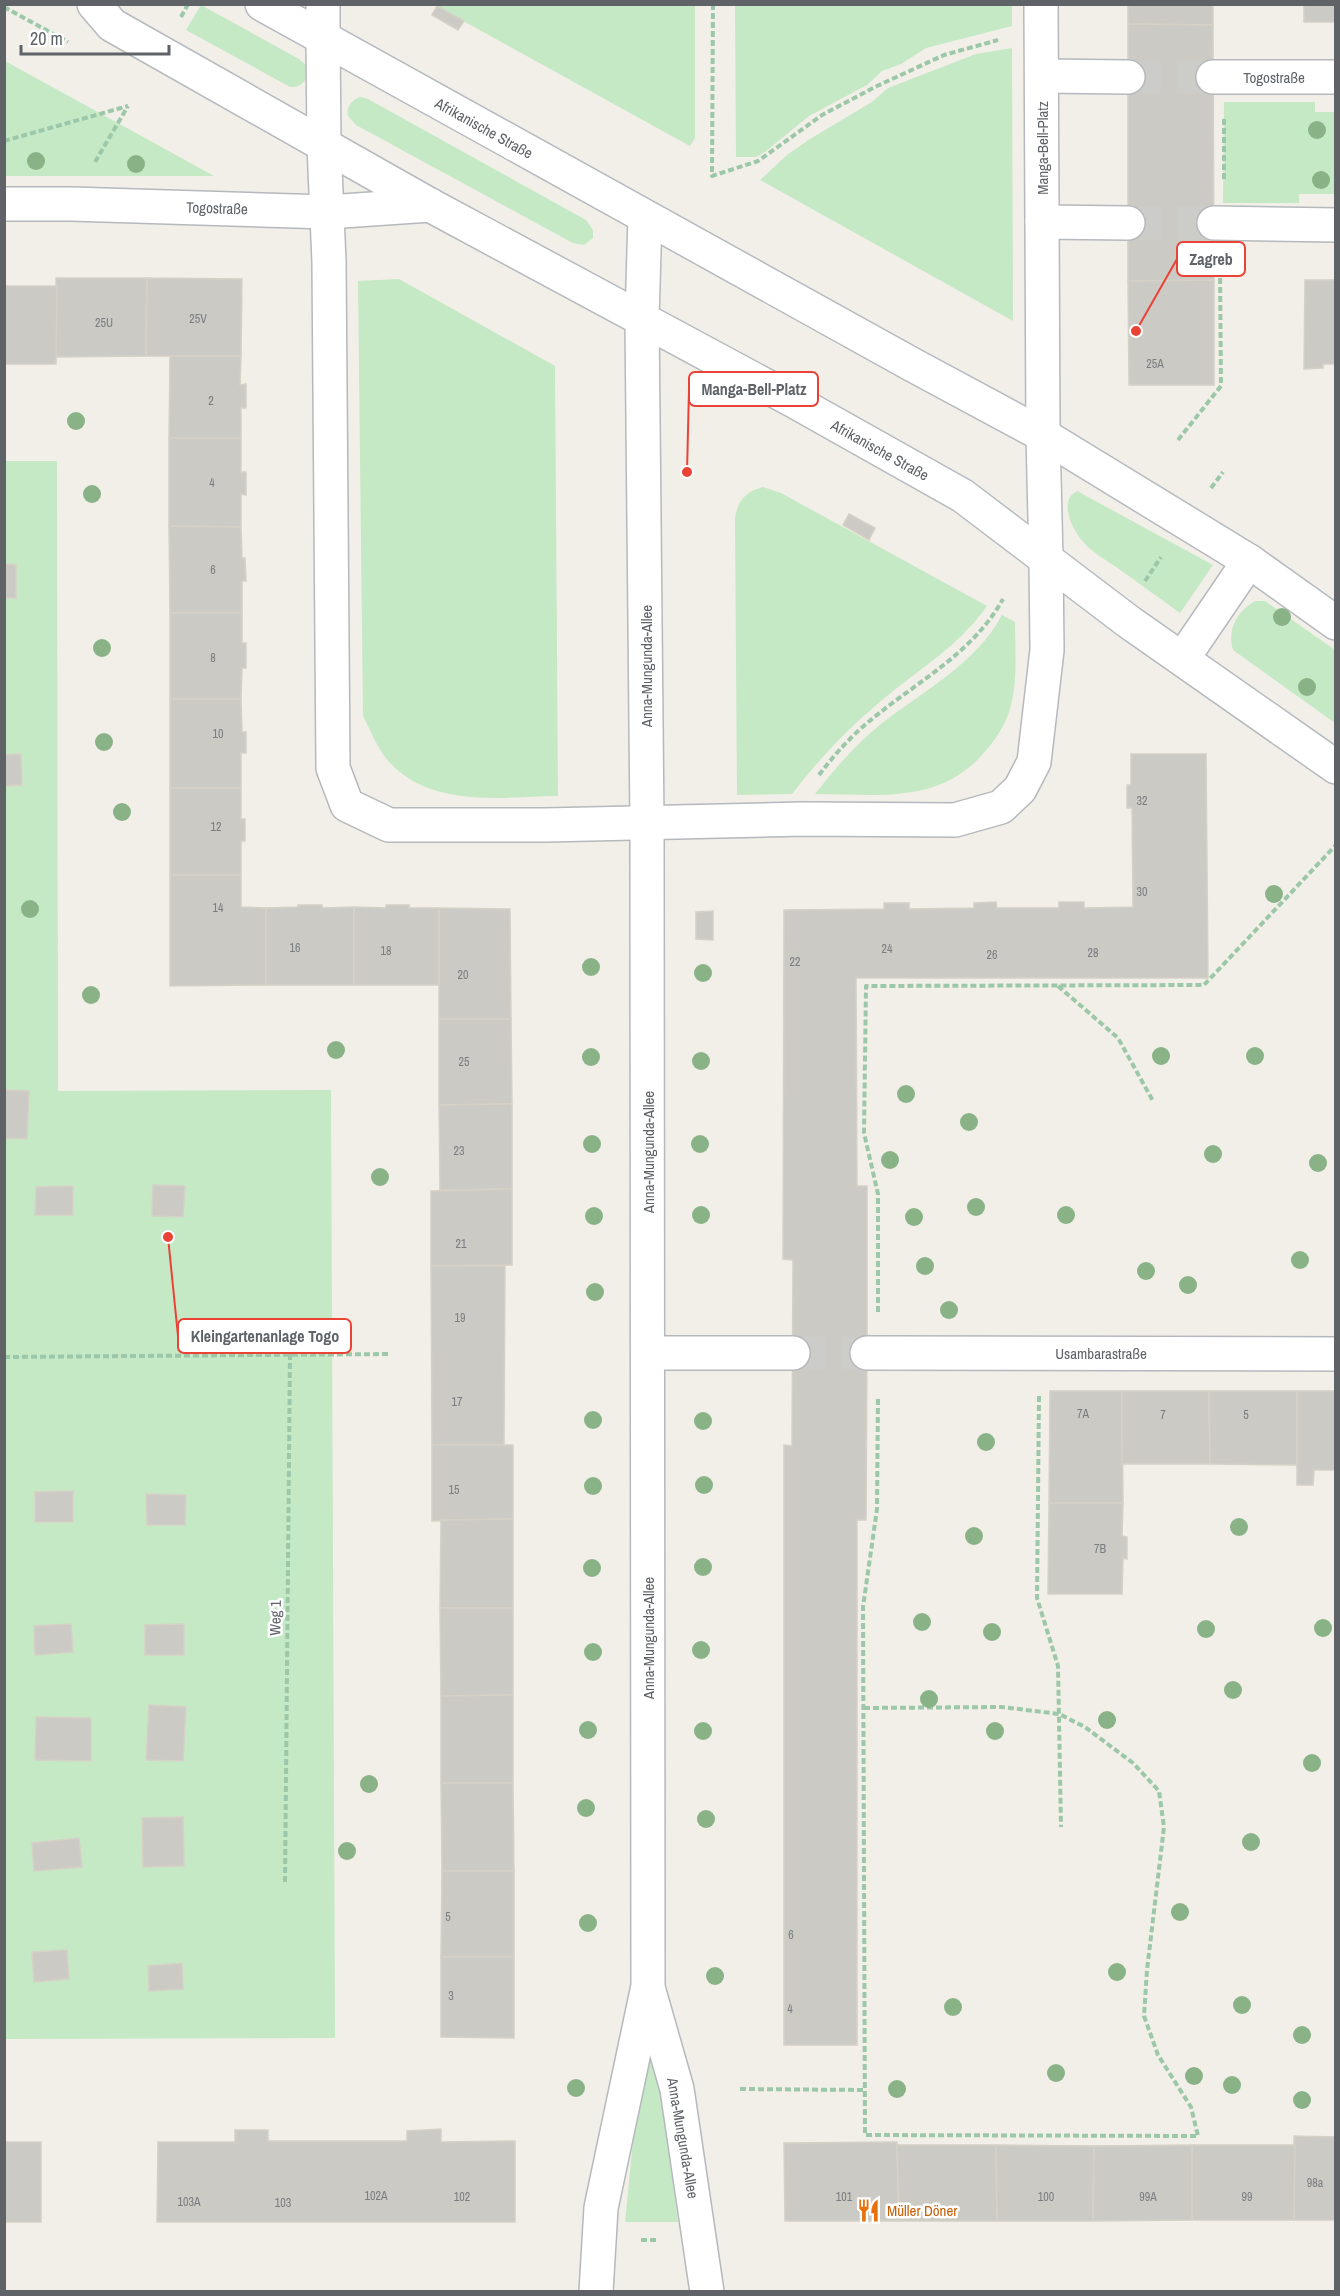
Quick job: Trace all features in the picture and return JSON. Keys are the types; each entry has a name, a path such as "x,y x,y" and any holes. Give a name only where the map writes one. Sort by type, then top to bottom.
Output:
{"street":[{"name":"Afrikanische Straße","path":"94,4 112,25 430,205 963,496 1046,560 1335,767"},
{"name":"Afrikanische Straße","path":"262,4 1043,435 1249,561 1335,623"},
{"path":"323,4 324,145 328,212 333,768 347,805 389,825 647,824 802,819 955,820 1001,807 1020,789 1034,762 1039,732 1047,650 1043,435"},
{"name":"Manga-Bell-Platz","path":"1042,19 1043,435"},
{"path":"1042,76 1128,77"},
{"name":"Togostraße","path":"1218,77 1335,77"},
{"name":"Togostraße","path":"4,204 328,212 430,205"},
{"path":"642,319 645,217"},
{"path":"1042,222 1128,223"},
{"path":"1219,223 1335,225"},
{"name":"Anna-Mungunda-Allee","path":"596,2292 601,2208 648,1986 647,824 642,319"},
{"path":"1182,658 1249,561"},
{"path":"648,1353 793,1353"},
{"name":"Usambarastraße","path":"867,1353 1335,1354"},
{"name":"Anna-Mungunda-Allee","path":"648,1986 677,2089 707,2292"}],"path":[{"path":"712,4 712,176 758,161 822,115 877,86 944,55 1002,39 1042,19"},
{"path":"4,7 34,24"},
{"path":"1218,77 1219,223"},
{"path":"4,141 128,106 71,204"},
{"path":"1178,440 1221,386 1220,266"},
{"path":"1208,493 1223,472"},
{"path":"1142,585 1166,551"},
{"path":"802,819 807,791 833,757 870,720 946,665 975,637 996,612 1006,594"},
{"path":"878,1313 878,1194 864,1133 866,986 1204,985 1335,845"},
{"path":"1058,986 1118,1038 1153,1101"},
{"name":"Weg 1","path":"285,1882 290,1354"},
{"path":"4,1358 391,1354"},
{"path":"864,1708 1002,1707 1059,1714 1086,1727 1133,1763 1158,1791 1164,1827 1144,2016 1158,2055 1191,2107 1198,2136 865,2135 863,1607 877,1509 878,1395"},
{"path":"1039,1395 1037,1598 1058,1666 1062,1827"},
{"path":"740,2089 864,2090"},
{"path":"634,2240 657,2240"}],"green space":[{"path":"201,5 299,59 305,64 308,72 305,81 300,85 290,87 186,30"},
{"path":"434,5 695,5 695,138 690,146"},
{"path":"735,5 1012,5 1012,26 926,48 901,64 882,71 867,85 809,116 765,152 756,157 736,157"},
{"path":"1012,48 1013,321 760,180 787,155 872,102 888,88 976,54"},
{"path":"5,61 214,176 5,176"},
{"path":"361,97 586,220 593,230 593,238 584,245 573,243 356,125 348,116 348,110 352,102"},
{"path":"1224,102 1315,102 1315,112 1335,112 1335,194 1299,194 1299,203 1223,203"},
{"path":"399,279 555,366 558,796 488,798 443,792 421,785 402,774 385,757 363,716 358,281"},
{"path":"4,461 57,461 58,1091 331,1090 335,2038 5,2039"},
{"path":"763,487 781,493 987,606 948,648 851,727 792,794 737,795 735,518 743,498 751,491"},
{"path":"1077,491 1213,565 1180,613 1083,542 1073,527 1068,510 1071,496"},
{"path":"1255,601 1265,601 1335,650 1335,723 1233,650 1231,635 1235,622 1243,610"},
{"path":"1002,615 1015,622 1014,688 1005,722 982,755 964,771 945,782 925,789 882,795 815,794 846,757 872,732 948,676 978,648"},
{"path":"642,2052 656,2058 678,2222 625,2222"}],"building":[{"path":"1128,4 1213,4 1213,25 1128,24"},
{"path":"1304,4 1336,4 1336,22 1304,22"},
{"path":"437,6 464,21 458,30 432,15"},
{"path":"1128,24 1213,25 1214,280 1128,281"},
{"path":"1335,275 1336,364 1323,364 1323,368 1304,369 1305,280 1335,280"},
{"path":"56,278 147,278 146,356 56,357"},
{"path":"147,278 242,279 241,356 146,356"},
{"path":"1214,280 1214,385 1129,385 1128,281"},
{"path":"4,286 57,286 56,364 4,364"},
{"path":"170,356 241,356 240,385 246,384 246,408 241,408 241,438 169,438"},
{"path":"169,438 241,438 241,472 246,472 246,495 241,494 241,527 169,526"},
{"path":"849,514 875,528 869,540 843,525"},
{"path":"169,526 241,527 242,558 245,558 246,581 242,581 242,613 170,613"},
{"path":"4,564 16,565 16,598 4,598"},
{"path":"170,613 242,613 242,643 246,643 246,668 242,668 241,699 170,699"},
{"path":"170,699 241,699 242,732 246,732 246,753 241,753 241,788 170,788"},
{"path":"21,754 22,785 4,786 4,755"},
{"path":"1131,754 1206,754 1208,978 856,978 857,1186 867,1186 866,1520 857,1520 857,2045 784,2045 784,1445 792,1446 793,1260 783,1259 784,910 884,909 884,903 909,903 909,909 974,908 974,903 996,902 997,908 1059,908 1059,902 1084,902 1084,908 1133,907 1132,808 1127,808 1127,785 1131,785"},
{"path":"170,788 241,788 241,819 245,819 245,841 241,841 241,875 170,875"},
{"path":"170,875 241,875 241,907 266,908 266,985 170,986"},
{"path":"298,905 322,905 322,908 354,907 354,985 266,985 266,908 298,907"},
{"path":"386,905 439,908 439,985 354,985 354,907 386,908"},
{"path":"439,908 510,909 511,1019 439,1019"},
{"path":"713,911 713,940 696,939 696,912"},
{"path":"439,1019 511,1019 512,1104 439,1105"},
{"path":"4,1090 29,1091 27,1139 4,1138"},
{"path":"512,1104 512,1189 440,1190 439,1105"},
{"path":"153,1185 185,1186 183,1217 152,1216"},
{"path":"73,1186 73,1215 35,1215 36,1187"},
{"path":"512,1189 512,1265 431,1266 431,1191"},
{"path":"431,1266 505,1266 504,1445 432,1445"},
{"path":"1050,1391 1122,1391 1123,1503 1049,1503"},
{"path":"1122,1391 1209,1391 1210,1464 1122,1464"},
{"path":"1209,1391 1297,1391 1297,1465 1210,1464"},
{"path":"1297,1391 1336,1391 1336,1470 1314,1470 1313,1485 1297,1485"},
{"path":"432,1445 513,1445 513,1519 432,1521"},
{"path":"73,1491 73,1522 35,1522 35,1492"},
{"path":"146,1494 186,1495 185,1525 147,1525"},
{"path":"1049,1503 1123,1503 1122,1536 1127,1537 1127,1559 1123,1558 1122,1594 1048,1594"},
{"path":"513,1519 513,1608 440,1608 441,1520"},
{"path":"440,1608 513,1608 513,1695 441,1696"},
{"path":"71,1624 73,1652 35,1655 34,1626"},
{"path":"184,1624 184,1655 145,1655 145,1625"},
{"path":"513,1695 513,1783 441,1783 441,1696"},
{"path":"149,1705 186,1707 183,1761 146,1760"},
{"path":"36,1717 91,1718 91,1761 35,1760"},
{"path":"441,1783 513,1783 514,1871 442,1871"},
{"path":"183,1817 184,1866 143,1867 142,1818"},
{"path":"79,1838 82,1867 34,1871 32,1843"},
{"path":"442,1871 514,1871 514,1957 441,1957"},
{"path":"67,1950 69,1979 34,1982 32,1952"},
{"path":"441,1957 514,1957 514,2038 441,2037"},
{"path":"182,1963 183,1989 149,1991 148,1966"},
{"path":"441,2129 441,2142 515,2141 515,2222 157,2222 158,2142 235,2142 235,2130 268,2130 268,2141 407,2141 407,2131"},
{"path":"1294,2136 1336,2137 1336,2220 1294,2220"},
{"path":"4,2142 41,2142 41,2222 4,2222"},
{"path":"897,2142 899,2221 785,2221 784,2143"},
{"path":"897,2145 996,2145 997,2221 899,2221"},
{"path":"996,2145 1094,2146 1093,2221 997,2221"},
{"path":"1192,2145 1295,2145 1294,2220 1192,2220"},
{"path":"1192,2145 1192,2220 1093,2221 1094,2146"}],"tunnel":[{"path":"1128,77 1213,77"},
{"path":"1128,223 1214,223"},
{"path":"793,1353 867,1353"}],"place":[{"name":"Zagreb","path":"1136,331"},
{"name":"Manga-Bell-Platz","path":"687,472"},
{"name":"Kleingartenanlage Togo","path":"168,1237"},
{"name":"Müller Döner","path":"869,2210"}]}
